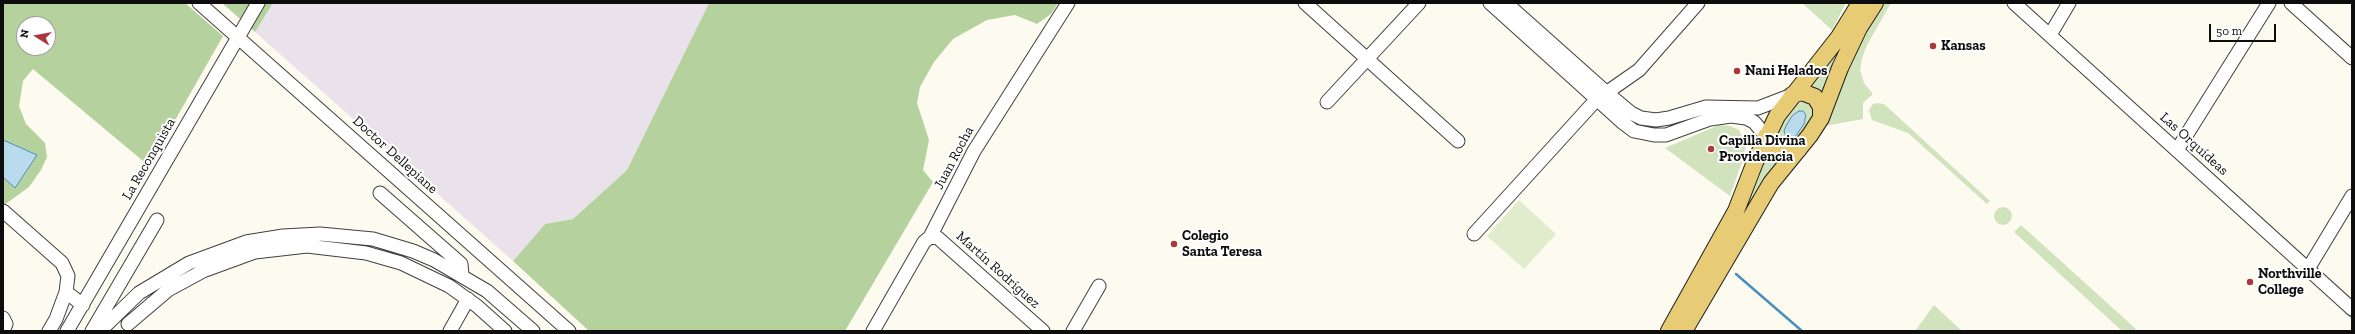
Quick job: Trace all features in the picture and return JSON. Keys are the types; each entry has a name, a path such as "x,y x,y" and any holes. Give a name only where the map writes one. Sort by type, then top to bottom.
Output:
{"main road":[{"path":"1669,331 1736,211 1766,136 1792,95 1839,37 1860,3"},
{"path":"1684,331 1771,183 1799,149 1821,118 1840,68 1875,3"},
{"path":"1792,95 1802,92 1815,97 1821,107 1821,118"},
{"path":"1766,136 1769,143 1776,151 1787,154 1799,149"}],"street":[{"name":"Doctor Dellepiane","path":"199,3 569,331"},
{"name":"La Reconquista","path":"67,331 258,3"},
{"name":"Juan Rocha","path":"873,331 924,242 930,237 974,151 1068,3"},
{"path":"1305,3 1458,141"},
{"path":"1327,102 1419,3"},
{"path":"1490,3 1601,96 1636,116 1664,119 1706,107 1731,112 1746,118 1754,122 1766,136"},
{"path":"1506,3 1601,96 1634,131 1666,134 1731,112 1758,108 1792,95"},
{"path":"1627,78 1633,63 1686,3"},
{"path":"1474,234 1601,96 1639,70 1698,3"},
{"name":"Las Orquídeas","path":"2014,3 2352,308"},
{"path":"2050,35 2069,3"},
{"path":"2176,150 2270,3"},
{"path":"2291,3 2352,58"},
{"path":"1664,119 1675,125 1666,134"},
{"path":"380,193 461,264 466,277 463,288 468,299"},
{"path":"2308,269 2352,196"},
{"path":"5,216 62,262 68,276 66,292 56,319 49,331"},
{"path":"92,331 157,220"},
{"path":"412,251 422,230"},
{"path":"100,331 138,292 189,263 207,255 246,242 265,238 299,235 342,235 373,240 412,251 466,277 483,288 533,331"},
{"name":"Martín Rodríguez","path":"930,237 938,238 1042,331"},
{"path":"110,299 130,328 168,290 203,271 255,252 288,247 322,246 384,257 426,274 468,299 505,331"},
{"path":"122,278 127,284 138,292"},
{"path":"1073,331 1098,286"},
{"path":"450,331 468,299 483,288"},
{"path":"66,292 83,305"},
{"path":"3,318 6,324 3,331"}],"shaded area":[{"path":"273,3 709,3 627,170 573,219 545,224 513,261 255,32"}],"green space":[{"path":"3,3 185,3 223,36 149,166 33,69 23,81 19,106 26,124 45,143 47,157 41,170 29,187 4,205"},
{"path":"222,3 273,3 255,32"},
{"path":"709,3 1058,3 1051,14 1037,24 1015,15 987,20 953,39 934,62 920,87 917,103 929,140 923,170 933,182 845,331 589,331 513,261 545,224 573,219 627,170"},
{"path":"1802,3 1846,3 1832,30"},
{"path":"1885,3 1891,3 1867,45 1862,58 1860,70 1864,83 1873,94 1863,103 1863,119 1824,126 1838,90 1865,30"},
{"path":"1849,34 1823,95 1818,89 1807,85"},
{"path":"1800,100 1810,103 1815,113 1797,142 1786,146 1778,139 1777,131 1794,105"},
{"path":"1873,104 1884,104 1990,201 1987,204 1908,133 1872,120 1869,110"},
{"path":"1719,125 1730,126 1739,130 1746,145 1742,162 1730,196 1665,148"},
{"path":"1766,153 1781,159 1728,242 1758,179"},
{"path":"1519,200 1556,234 1524,269 1487,236"},
{"path":"2003,207 2009,210 2012,216 2009,222 2003,225 1997,222 1994,216 1997,210"},
{"path":"2021,225 2136,329 2134,331 2122,331 2014,232"},
{"path":"1934,305 1962,331 1915,331"}],"water":[{"path":"1799,111 1803,111 1806,115 1804,124 1795,137 1786,137 1784,131 1786,126 1792,116"},
{"path":"3,140 37,155 15,188 3,177"}],"waterway":[{"path":"1736,274 1802,331"},
{"path":"2347,313 2352,317"}],"place":[{"name":"Kansas","path":"1933,46"},
{"name":"Nani Helados","path":"1737,71"},
{"name":"Capilla Divina Providencia","path":"1711,149"},
{"name":"Colegio Santa Teresa","path":"1174,244"},
{"name":"Northville College","path":"2250,282"}]}
